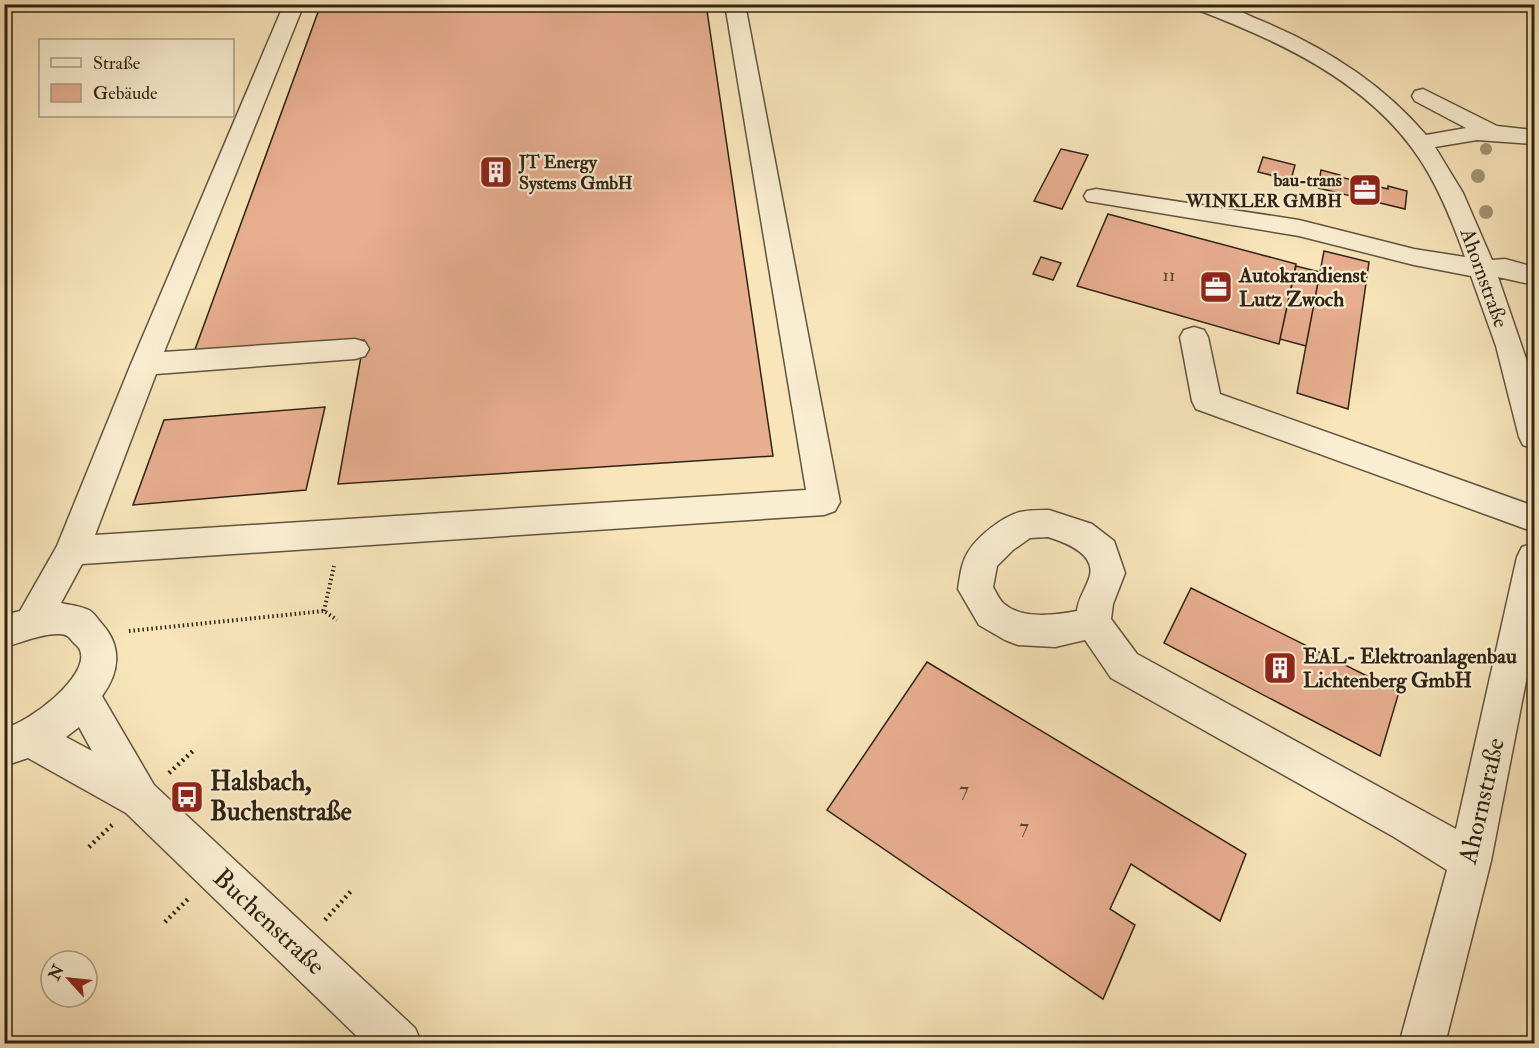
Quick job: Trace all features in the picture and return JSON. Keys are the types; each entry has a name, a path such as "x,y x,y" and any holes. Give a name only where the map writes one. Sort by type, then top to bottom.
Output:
{"street":[{"path":"18,627 72,550 145,364 294,4"},
{"path":"72,550 824,502 735,4"},
{"name":"Ahornstraße","path":"1200,4 1292,42 1336,68 1377,99 1404,124 1425,151 1453,196 1482,269 1513,356 1534,437"},
{"path":"1424,96 1489,131"},
{"path":"1425,151 1458,134 1489,131 1534,137"},
{"path":"1096,196 1299,228 1414,257 1482,269 1505,268 1534,276"},
{"path":"1194,337 1207,401 1534,519"},
{"path":"145,364 355,349"},
{"name":"Ahornstraße","path":"1422,1044 1470,861 1534,571"},
{"path":"13,750 65,715 94,677 99,660 98,645 78,622 57,618 18,627"},
{"path":"1093,623 1124,666 1408,823 1470,861"},
{"path":"81,694 140,799"},
{"path":"13,750 140,799"},
{"name":"Buchenstraße","path":"140,799 399,1044"}],"path":[{"path":"324,611 336,557"},
{"path":"89,635 324,611 337,620"}],"building":[{"name":"JT Energy Systems GmbH","path":"321,4 706,4 773,456 338,484 364,340 193,355"},
{"path":"1061,149 1088,155 1062,209 1034,201"},
{"path":"1263,157 1295,165 1291,180 1258,172"},
{"name":"bau-trans WINKLER GMBH","path":"1321,170 1388,189 1388,186 1407,191 1405,209 1318,188"},
{"path":"1108,214 1296,264 1279,344 1077,286"},
{"path":"1324,251 1369,262 1348,409 1297,393"},
{"path":"1041,257 1061,263 1053,280 1033,274"},
{"path":"1296,266 1320,272 1306,346 1280,339"},
{"path":"325,407 306,490 133,505 164,420"},
{"name":"EAL- Elektroanlagenbau Lichtenberg GmbH","path":"1191,588 1399,692 1380,756 1164,643"},
{"path":"927,662 1246,854 1220,921 1131,864 1110,909 1135,925 1103,999 827,810"}],"place":[{"name":"JT Energy Systems GmbH","path":"496,172"},
{"name":"bau-trans WINKLER GMBH","path":"1365,190"},
{"name":"Autokrandienst Lutz Zwoch","path":"1216,287"},
{"name":"EAL- Elektroanlagenbau Lichtenberg GmbH","path":"1280,668"},
{"name":"Halsbach, Buchenstraße","path":"187,797"}]}
